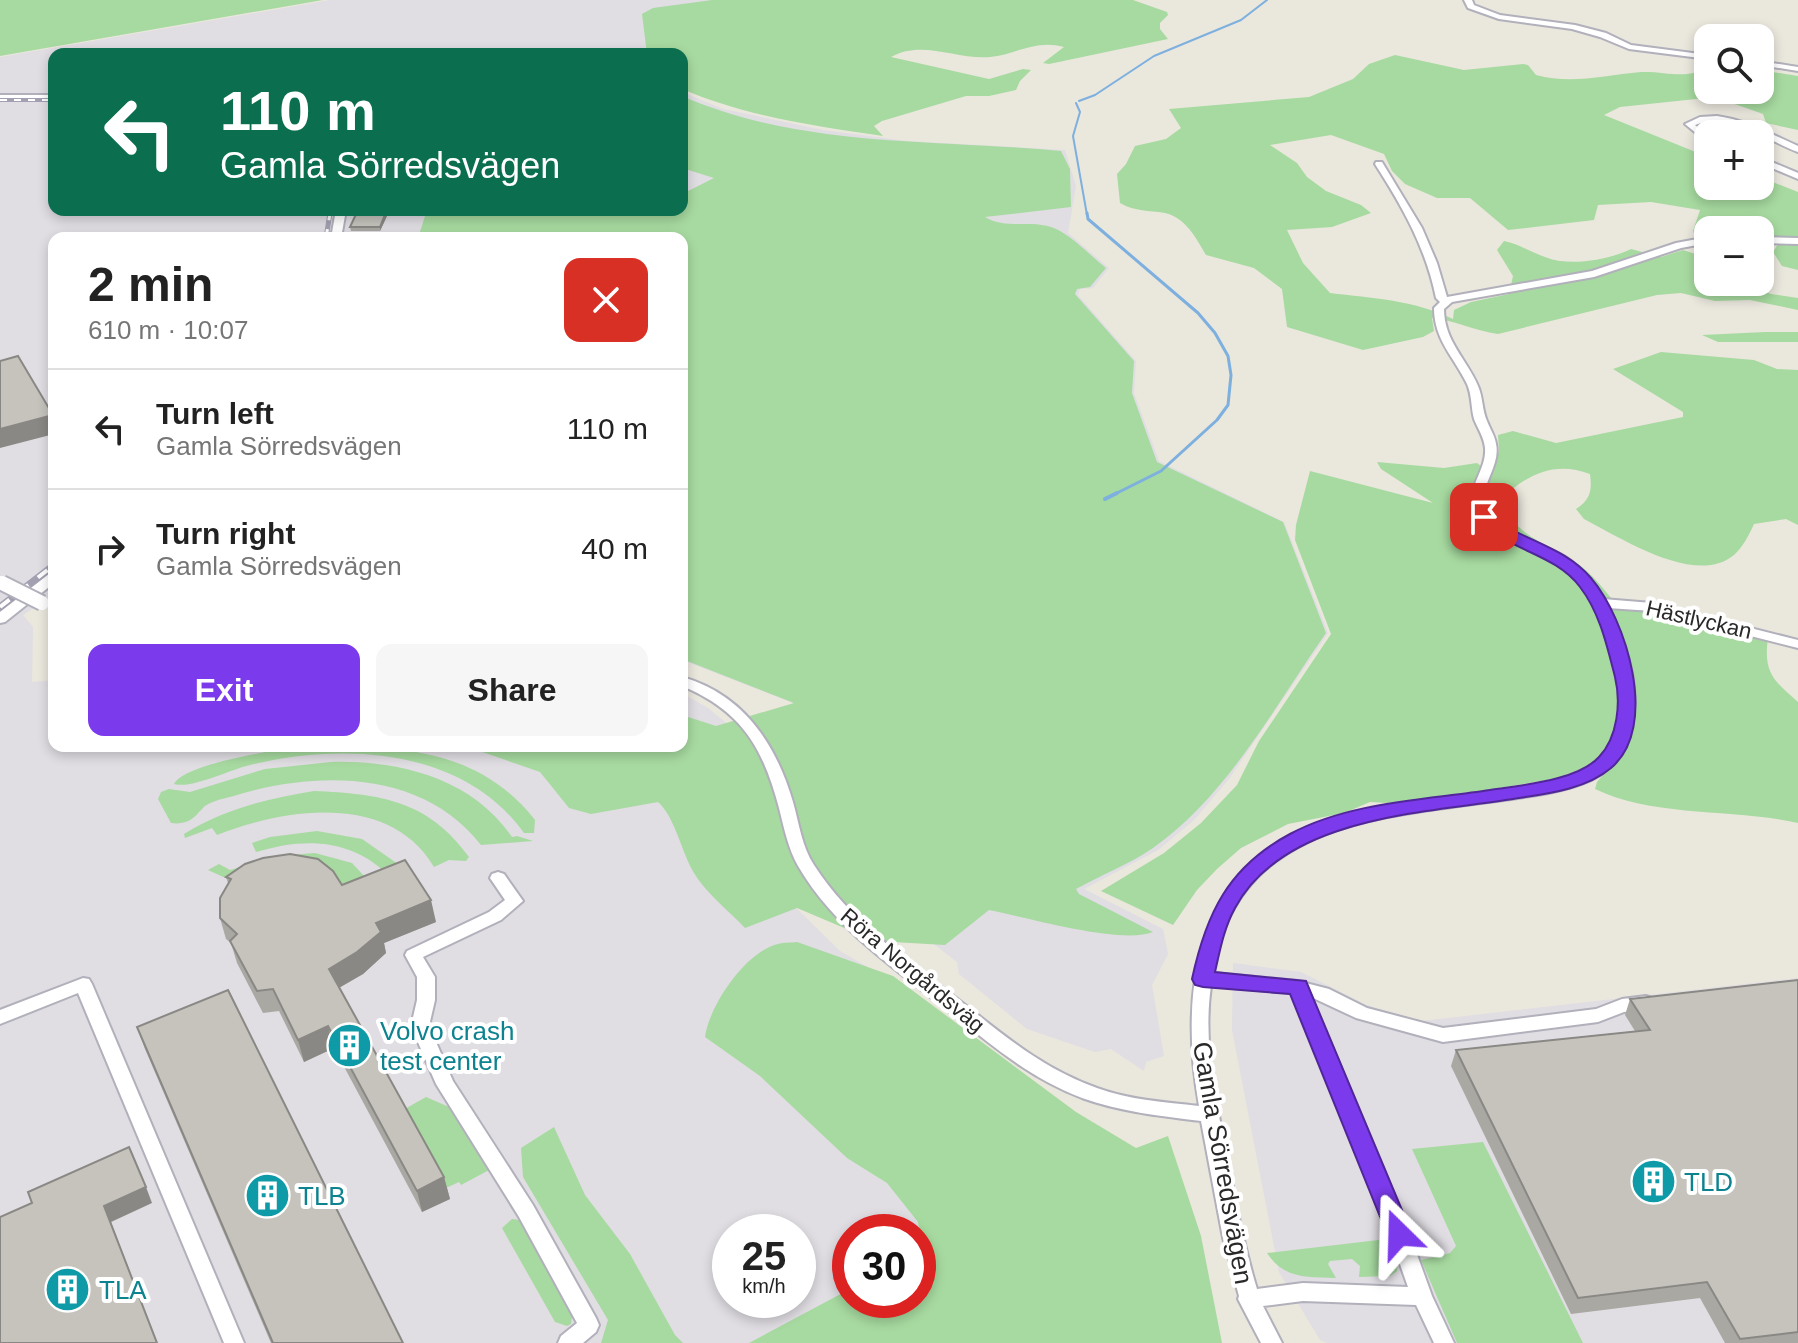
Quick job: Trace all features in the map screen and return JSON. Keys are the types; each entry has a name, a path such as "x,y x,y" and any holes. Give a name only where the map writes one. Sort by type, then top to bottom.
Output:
{"street":[{"path":"1468,0 1474,7 1499,17 1580,28 1629,47 1694,55"},
{"path":"1774,65 1798,69"},
{"path":"0,97 48,97"},
{"path":"1702,120 1727,120"},
{"path":"1774,139 1798,149"},
{"path":"1379,164 1406,207 1438,276 1441,298 1445,301 1594,274 1694,242"},
{"path":"1774,166 1798,176"},
{"path":"1774,240 1798,241"},
{"name":"Gamla Sörredsvägen","path":"1272,1343 1248,1299 1209,1115 1199,1048 1197,1007 1212,937 1226,903 1255,869 1297,839 1332,825 1372,814 1562,783 1590,774 1605,763 1620,738 1628,702 1614,638 1599,603 1585,582 1563,561 1502,531 1481,512 1476,501 1477,489 1491,445 1473,387 1444,341 1440,329 1439,308 1445,301"},
{"path":"0,619 48,582"},
{"path":"1,583 48,607"},
{"name":"Hästlyckan","path":"1599,603 1652,607 1798,644"},
{"name":"Röra Norgårdsväg","path":"688,684 714,696 751,725 773,761 795,842 805,865 826,895 929,986 1029,1064 1091,1093 1145,1106 1209,1115"},
{"path":"498,878 515,901 495,916 413,955 426,977 426,1000 420,1026 445,1084 518,1197 589,1325 568,1343"},
{"path":"1203,979 1298,987 1323,994 1362,1013 1443,1035 1598,1015 1622,1006 1666,1001"},
{"path":"0,1017 83,984 234,1343"},
{"path":"1298,987 1392,1213 1422,1296 1444,1343"},
{"name":"Gamla Sörredsvägen","path":"1248,1299 1303,1292 1422,1296"}],"shaded area":[{"path":"330,0 966,0 688,89 688,48 52,48"},
{"path":"48,49 48,216 688,216 688,94 723,109 823,130 907,141 1065,150 1076,186 1068,233 1109,268 1093,288 1080,289 1078,295 1136,361 1134,393 1159,461 1284,522 1328,633 1229,779 1194,820 1158,850 1084,889 1163,929 1168,954 1152,985 1164,1056 1146,1062 1144,1071 1111,1049 1095,1052 1027,1029 959,974 957,962 926,938 793,703 688,662 688,232 48,232 48,598 23,615 33,627 32,682 48,681 48,752 688,752 688,696 708,708 731,727 787,899 840,951 883,976 1206,1343 0,1343 0,57"},
{"path":"1233,963 1301,972 1366,1005 1422,1021 1798,978 1798,1343 1327,1343 1320,1340 1279,1272 1232,1030"}],"green space":[{"path":"0,0 323,0 0,56"},
{"path":"712,0 1133,0 1167,12 1160,29 1168,39 1049,64 1043,63 1064,47 1035,46 990,57 927,50 903,52 891,57 989,79 1023,69 1031,70 1016,90 989,96 966,96 882,121 874,126 883,136 755,113 688,91 688,48 646,48 642,14 653,8"},
{"path":"1395,55 1464,70 1523,64 1528,65 1536,75 1562,79 1641,72 1694,73 1694,99 1620,107 1604,115 1694,151 1694,200 1774,200 1774,183 1798,192 1798,270 1782,266 1774,254 1778,244 1774,244 1774,216 1698,216 1700,210 1651,202 1598,205 1594,220 1508,230 1470,198 1437,198 1405,184 1392,171 1384,154 1331,135 1270,145 1297,163 1307,177 1326,191 1361,205 1371,213 1332,227 1287,230 1303,263 1330,293 1408,304 1453,319 1454,310 1471,302 1509,294 1513,276 1497,250 1504,241 1565,262 1600,259 1631,249 1661,257 1683,250 1694,254 1694,296 1774,294 1798,298 1798,310 1750,300 1715,301 1681,293 1657,295 1498,334 1432,318 1434,331 1423,337 1363,350 1287,327 1282,289 1254,268 1206,255 1179,219 1120,203 1117,174 1135,146 1166,139 1181,128 1169,109 1309,97 1353,79 1369,64"},
{"path":"1774,72 1798,76 1798,130 1774,125 1774,120 1765,120 1763,114 1735,104 1774,104"},
{"path":"688,98 727,113 821,133 1061,151 1070,169 1071,207 985,217 1003,223 1051,227 1072,239 1106,268 1090,287 1077,289 1075,294 1134,361 1132,393 1157,462 1283,522 1326,633 1248,748 1204,803 1153,848 1076,889 1079,894 1153,932 1138,935 1097,933 989,910 945,945 875,941 797,908 745,928 699,880 669,816 658,802 591,814 569,808 540,772 482,752 688,752 688,717 716,726 794,703 688,661 688,232 420,232 425,216 688,216 688,191 714,178 688,170"},
{"path":"1798,332 1798,342 1718,342 1702,335"},
{"path":"1661,352 1754,360 1777,369 1798,370 1798,525 1786,519 1754,524 1734,555 1718,563 1700,566 1659,556 1584,519 1576,509 1589,494 1590,474 1564,469 1541,472 1520,483 1500,500 1515,524 1582,567 1621,610 1646,609 1768,638 1767,660 1772,675 1798,702 1798,823 1668,809 1618,798 1595,789 1597,782 1622,752 1633,723 1618,715 1615,734 1597,762 1559,778 1463,794 1387,803 1370,802 1344,813 1288,824 1241,848 1217,869 1197,890 1173,925 1101,891 1164,853 1201,823 1237,785 1259,741 1331,634 1295,540 1310,471 1433,503 1381,469 1377,462 1444,468 1477,463 1491,474 1499,451 1498,435 1513,431 1556,443 1683,417 1683,412 1613,369"},
{"path":"417,752 429,754 486,776 511,795 535,820 534,833 524,833 499,805 469,783 435,768 399,758 324,754 286,758 250,765 191,784 174,784 195,770 254,754"},
{"path":"331,762 382,765 432,777 476,800 496,817 512,837 533,841 481,845 457,820 429,802 398,789 365,782 297,782 263,788 211,803 181,823 171,823 158,799 161,792 169,789 190,792 265,769"},
{"path":"314,791 381,798 401,804 437,823 469,857 466,861 449,860 434,867 415,843 391,827 364,817 334,813 304,813 273,818 217,835 212,828 185,838 184,834 199,825 230,812"},
{"path":"317,831 362,839 398,864 384,871 355,852 323,844 290,844 256,852 252,843 270,837"},
{"path":"315,853 352,863 378,891 230,880 208,870 219,864 230,870 278,856"},
{"path":"797,942 893,976 1076,1112 1136,1148 1168,1136 1201,1236 1222,1343 749,1343 796,1318 816,1318 816,1307 832,1299 832,1318 936,1318 936,1214 912,1214 887,1183 847,1158 760,1076 705,1037 721,996 742,968 766,949 780,943"},
{"path":"426,1097 456,1110 491,1169 461,1185 459,1182 446,1188 403,1110"},
{"path":"554,1127 585,1195 630,1254 675,1335 683,1343 601,1343 608,1320 523,1177 521,1148"},
{"path":"1483,1142 1583,1343 1457,1343 1421,1260 1450,1253 1456,1246 1412,1149"},
{"path":"512,1219 520,1220 573,1309 571,1324 567,1326 555,1322 502,1228"},
{"path":"1387,1239 1392,1242 1398,1255 1397,1271 1390,1276 1359,1277 1360,1266 1352,1259 1330,1261 1328,1264 1336,1278 1297,1275 1281,1268 1267,1253"}],"building":[{"path":"355,216 384,216 380,227 350,227"},
{"path":"18,356 48,407 48,416 0,429 0,361"},
{"name":"Volvo crash test center","path":"290,854 318,859 333,871 342,885 405,860 431,900 376,923 381,932 329,969 444,1177 417,1191 328,1026 298,1040 273,989 257,991 230,941 237,934 220,918 220,898 231,879 226,877 245,864"},
{"name":"TLD","path":"1798,980 1798,1332 1740,1339 1707,1282 1578,1298 1456,1050 1650,1030 1630,999"},
{"name":"TLB","path":"228,990 403,1343 273,1343 137,1027"},
{"name":"TLA","path":"129,1147 146,1187 104,1206 157,1343 0,1343 0,1217 32,1203 28,1192"}],"waterway":[{"path":"1079,101 1095,95 1154,56 1241,20 1267,0"},
{"path":"1076,103 1080,112 1073,136 1087,215"},
{"path":"1087,213 1088,219 1198,313 1215,333 1228,356 1231,375 1228,405 1217,420 1161,471 1105,499"}],"railway":[{"path":"0,100 48,100"},
{"path":"327,232 330,216"},
{"path":"0,607 48,570"}],"place":[{"name":"Volvo crash test center","path":"349,1046"},
{"name":"TLD","path":"1653,1182"},
{"name":"TLB","path":"267,1196"},
{"name":"TLA","path":"68,1290"}],"route":[{"path":"1399,1234 1298,987 1203,979 1216,922 1226,903 1268,857 1297,839 1372,814 1533,790 1576,780 1595,772 1616,746 1627,714 1628,691 1614,638 1599,603 1585,582 1563,561 1502,531 1484,517"}]}
